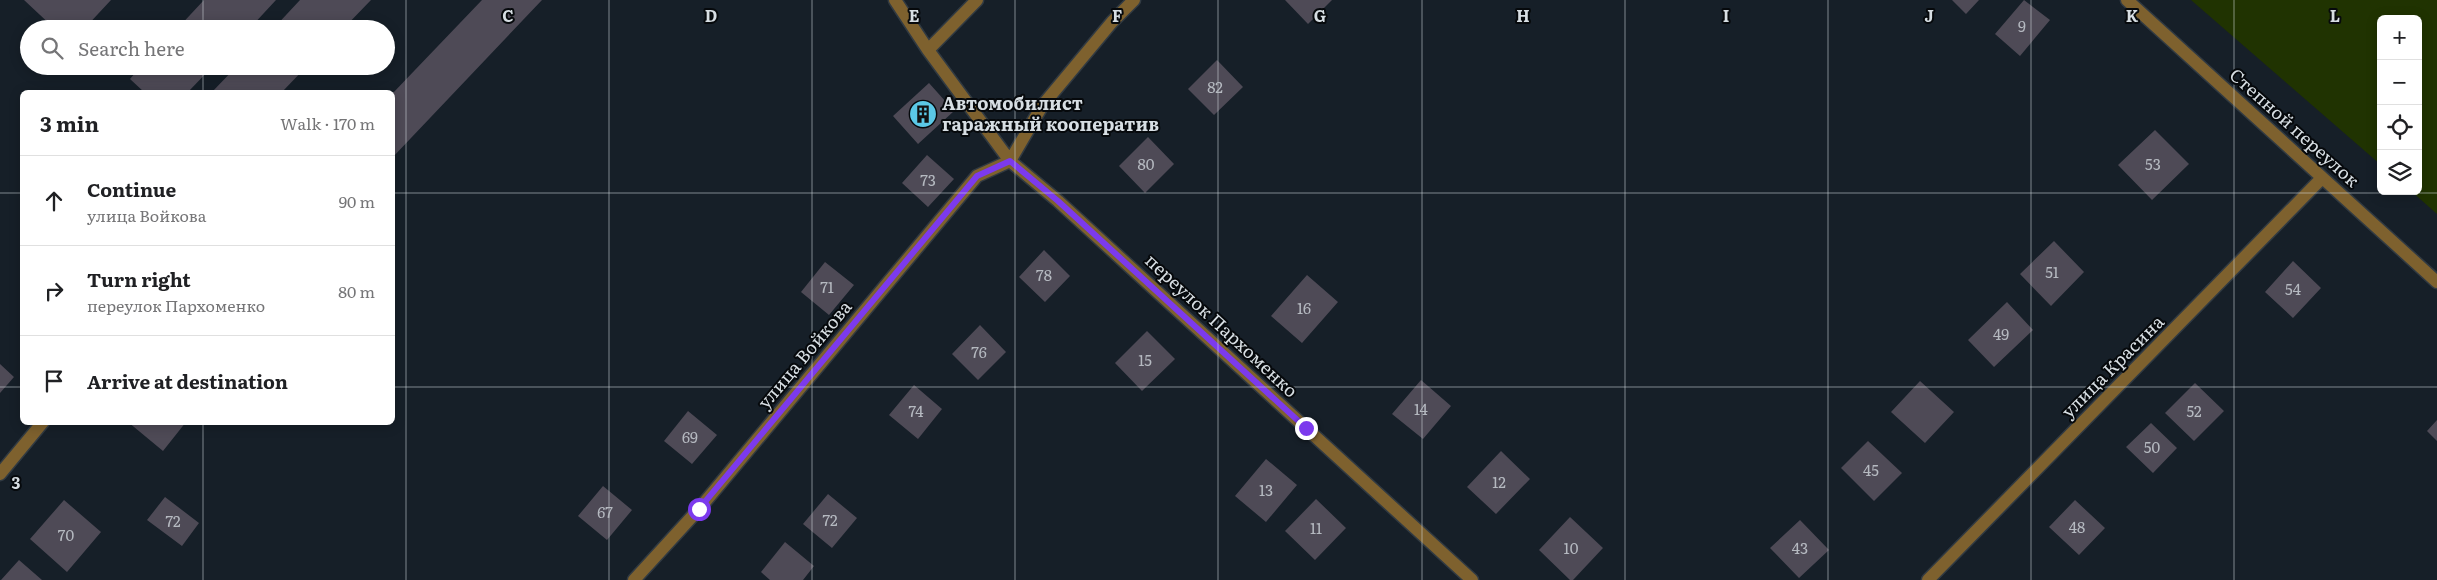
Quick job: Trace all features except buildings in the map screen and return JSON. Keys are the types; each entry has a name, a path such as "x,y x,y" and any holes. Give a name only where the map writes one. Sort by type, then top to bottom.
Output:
{"street":[{"path":"895,0 928,50 1010,161 1042,106 1112,22 1134,0"},
{"path":"928,50 977,0"},
{"name":"Степной переулок","path":"2127,0 2437,282"},
{"name":"улица Войкова","path":"634,580 699,509 977,176 1010,161"},
{"name":"переулок Пархоменко","path":"1010,161 1058,201 1472,580"},
{"name":"улица Красина","path":"1928,580 2322,178"},
{"path":"0,474 41,425"}],"green space":[{"path":"2191,0 2437,0 2437,214 2416,195 2422,195 2422,15 2377,15 2377,162"}],"place":[{"name":"Автомобилист гаражный кооператив","path":"923,114"}],"route":[{"path":"699,509 977,176 1010,161 1058,201 1306,428"}]}
